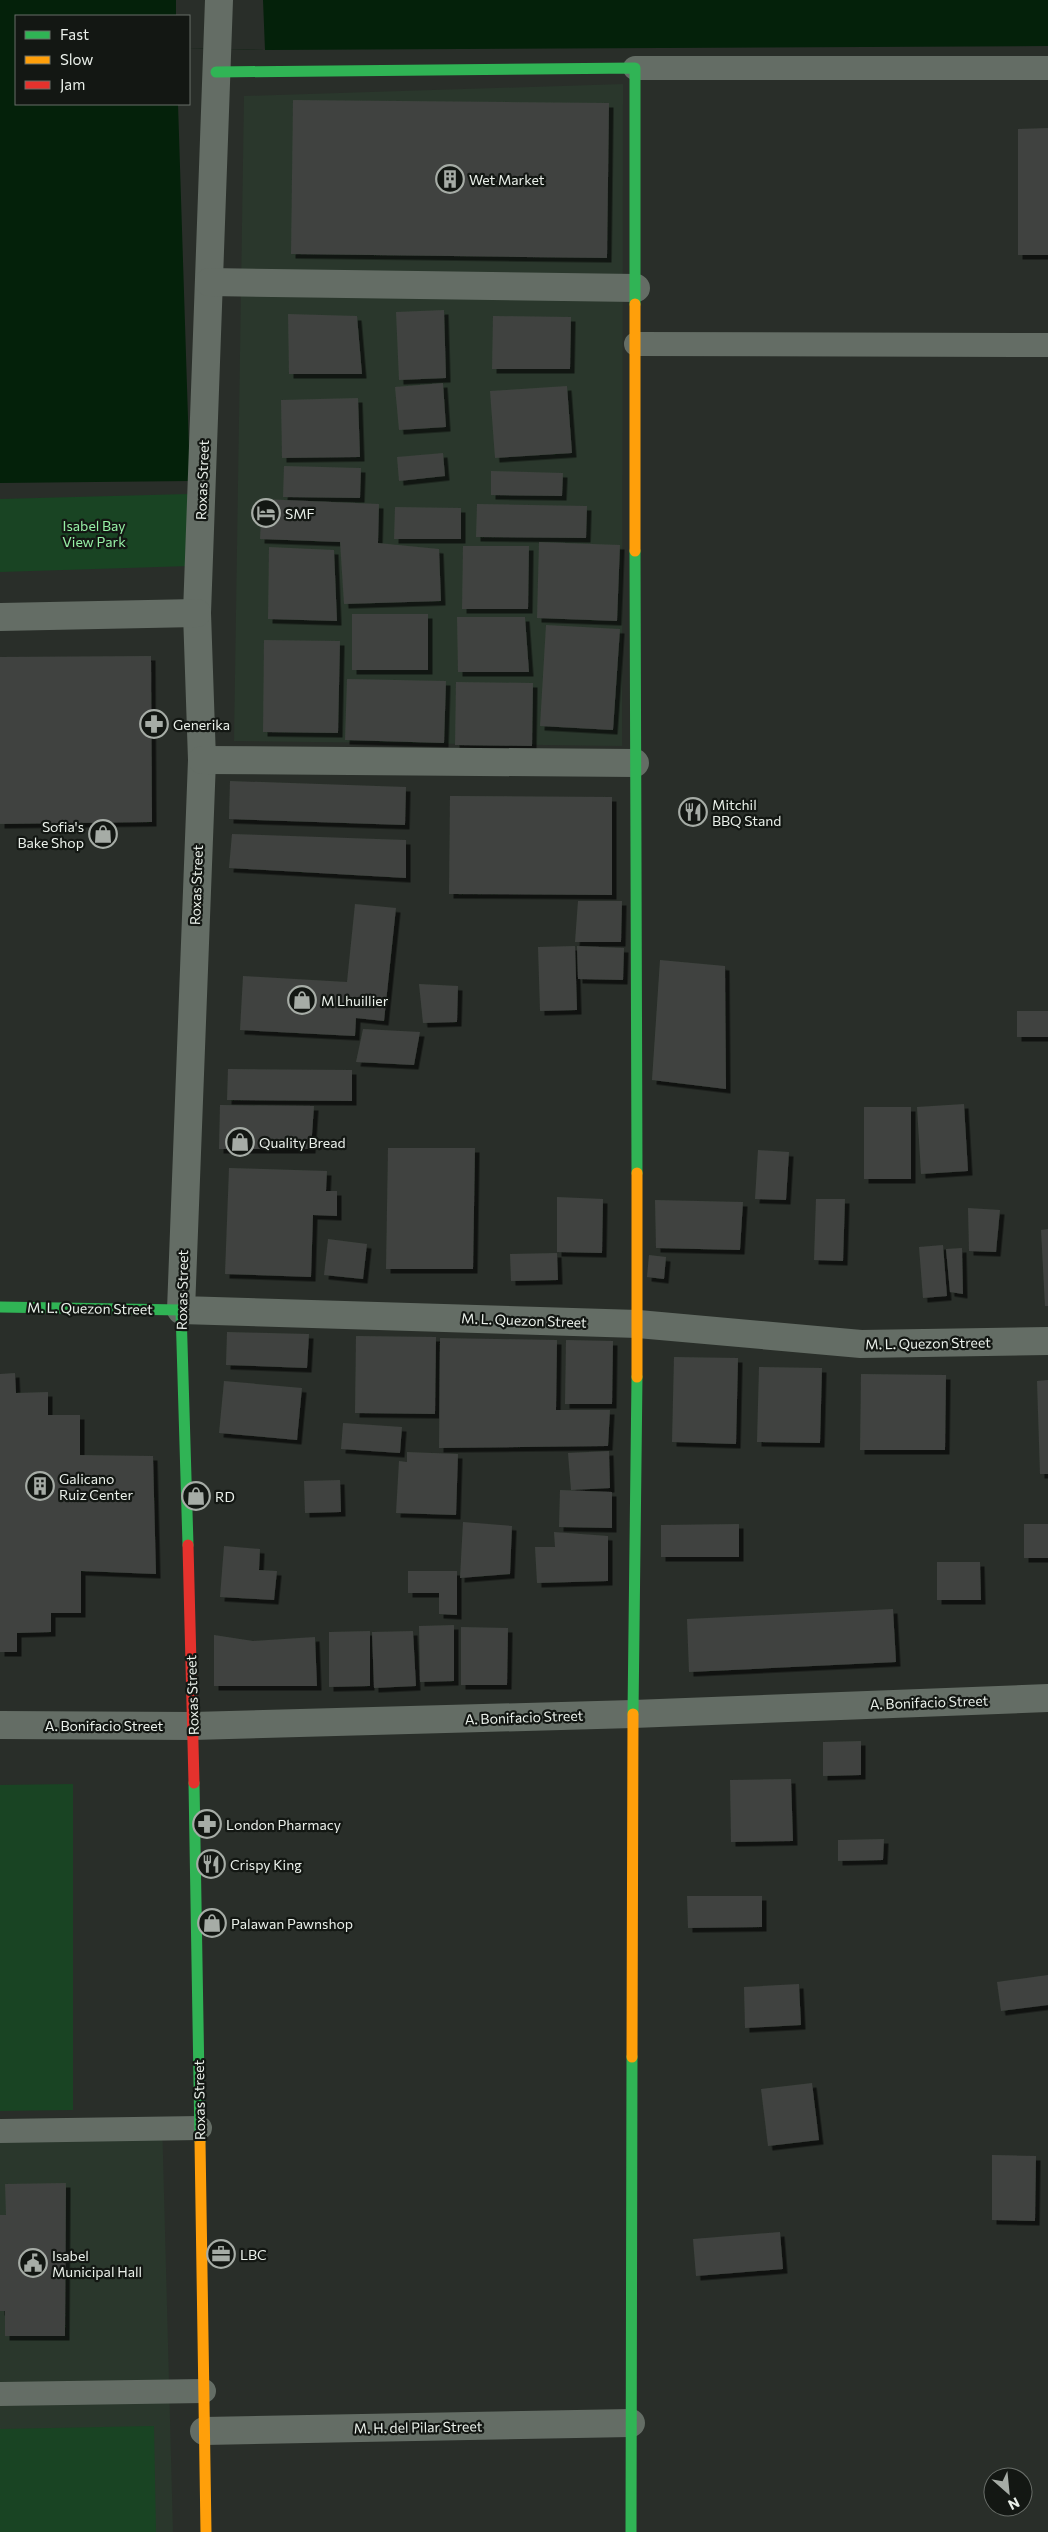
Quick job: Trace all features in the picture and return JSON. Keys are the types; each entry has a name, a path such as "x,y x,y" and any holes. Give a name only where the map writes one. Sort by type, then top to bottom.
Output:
{"street":[{"name":"Roxas Street","path":"206,2532 194,1726 181,1310 202,760 197,613 219,0"},
{"path":"218,60 636,68 635,763 638,1324 633,1714 631,2532"},
{"path":"209,282 636,288"},
{"path":"0,617 197,613"},
{"path":"202,760 635,763"},
{"name":"M. L. Quezon Street","path":"0,1307 181,1310 638,1324 861,1344 1048,1341"},
{"name":"A. Bonifacio Street","path":"0,1725 194,1726 633,1714 1048,1698"},
{"name":"M. H. del Pilar Street","path":"204,2431 631,2423"}],"lane":[{"path":"636,68 1048,68"},
{"path":"636,344 1048,345"},
{"path":"0,2131 200,2128"},
{"path":"0,2394 204,2391"}],"shaded area":[{"path":"0,0 1048,0 1048,46 265,50 190,48 190,15 15,15 15,105 178,105 190,481 0,483"},
{"path":"623,84 622,746 234,741 244,96"},
{"path":"162,2118 173,2532 0,2532 0,2119"}],"green space":[{"name":"Isabel Bay View Park","path":"188,494 190,566 0,572 0,499"},
{"path":"73,1784 73,2110 0,2111 0,1785"},
{"path":"154,2426 156,2532 0,2532 0,2429"}],"pier":[{"path":"176,0 263,0 265,50 190,48 190,15 176,15"}],"building":[{"name":"Wet Market","path":"293,100 609,103 607,258 291,254"},
{"path":"1048,128 1048,255 1018,255 1018,129"},
{"path":"444,310 446,378 399,380 396,312"},
{"path":"288,314 357,316 362,374 289,374"},
{"path":"493,316 571,317 570,369 492,369"},
{"path":"443,383 446,427 399,430 395,387"},
{"path":"567,386 572,453 495,458 490,391"},
{"path":"358,398 360,457 282,458 281,400"},
{"path":"443,453 445,476 399,481 397,457"},
{"path":"284,466 361,468 360,498 283,497"},
{"path":"491,471 563,473 562,496 491,495"},
{"path":"262,499 379,504 378,543 439,549 441,601 344,604 340,542 260,539"},
{"path":"477,504 587,506 586,538 476,537"},
{"path":"395,507 461,508 461,539 394,539"},
{"path":"539,542 620,545 617,621 537,618"},
{"path":"463,546 529,546 528,609 462,609"},
{"path":"269,547 334,550 337,621 268,619"},
{"path":"352,614 428,614 428,670 352,670"},
{"path":"457,617 525,617 529,672 458,672"},
{"path":"546,625 620,629 613,730 540,726"},
{"path":"264,640 340,641 338,733 263,732"},
{"path":"151,656 152,822 0,824 0,657"},
{"path":"347,679 446,681 444,743 345,740"},
{"path":"456,682 533,683 532,746 455,745"},
{"path":"230,781 406,787 405,825 229,819"},
{"path":"450,796 612,797 612,895 449,894"},
{"path":"232,834 406,840 406,878 229,868"},
{"path":"578,901 622,901 621,942 575,942"},
{"path":"355,904 396,908 384,1021 356,1018 355,1036 240,1030 243,976 347,982"},
{"path":"575,946 577,1010 540,1011 538,947"},
{"path":"577,946 624,948 623,980 578,979"},
{"path":"660,960 725,966 726,1089 652,1080"},
{"path":"419,984 458,986 457,1022 423,1023"},
{"path":"1017,1011 1048,1011 1048,1037 1017,1037"},
{"path":"363,1029 420,1032 414,1065 356,1062"},
{"path":"228,1069 352,1070 352,1101 227,1100"},
{"path":"964,1104 968,1171 921,1174 917,1107"},
{"path":"220,1105 314,1106 311,1149 219,1149"},
{"path":"864,1107 911,1107 911,1179 864,1179"},
{"path":"388,1148 475,1148 473,1269 386,1269"},
{"path":"758,1150 789,1152 786,1200 755,1199"},
{"path":"229,1168 327,1171 326,1191 337,1191 337,1216 313,1215 311,1277 225,1274"},
{"path":"557,1197 603,1199 602,1253 557,1252"},
{"path":"816,1199 845,1199 843,1261 814,1260"},
{"path":"655,1200 743,1202 740,1250 656,1248"},
{"path":"968,1208 1000,1210 996,1252 969,1251"},
{"path":"1048,1229 1048,1306 1045,1306 1041,1230"},
{"path":"328,1239 367,1244 363,1279 324,1275"},
{"path":"943,1245 947,1296 923,1298 919,1247"},
{"path":"962,1248 963,1294 950,1292 946,1249"},
{"path":"557,1253 558,1280 511,1281 510,1254"},
{"path":"649,1255 666,1257 664,1279 647,1277"},
{"path":"227,1332 309,1334 307,1368 226,1365"},
{"path":"356,1336 436,1337 435,1414 355,1413"},
{"path":"440,1338 557,1340 556,1410 610,1410 608,1446 439,1448"},
{"path":"566,1340 613,1341 612,1404 565,1404"},
{"path":"674,1357 738,1358 736,1444 672,1442"},
{"path":"759,1367 822,1368 820,1443 757,1442"},
{"name":"Galicano Ruiz Center","path":"15,1373 16,1393 48,1392 48,1415 80,1415 80,1455 153,1456 156,1574 81,1571 81,1613 51,1613 51,1632 17,1633 17,1652 0,1652 0,1374"},
{"path":"861,1374 946,1375 945,1450 860,1450"},
{"path":"1048,1380 1048,1474 1040,1474 1037,1381"},
{"path":"224,1381 302,1388 297,1440 219,1433"},
{"path":"343,1423 402,1427 400,1453 341,1449"},
{"path":"609,1451 610,1488 571,1490 568,1453"},
{"path":"407,1452 458,1454 456,1515 396,1513 399,1461 407,1462"},
{"path":"340,1480 341,1512 305,1513 304,1481"},
{"path":"560,1490 612,1492 612,1528 559,1527"},
{"path":"463,1522 512,1526 510,1574 460,1578"},
{"path":"739,1524 739,1557 661,1557 661,1525"},
{"path":"1024,1524 1048,1524 1048,1558 1024,1558"},
{"path":"554,1532 608,1536 608,1581 537,1583 535,1547 555,1547"},
{"path":"224,1546 260,1549 259,1570 277,1571 274,1600 220,1597"},
{"path":"937,1562 980,1562 981,1600 937,1600"},
{"path":"408,1571 457,1571 457,1615 439,1614 439,1593 408,1593"},
{"path":"893,1609 896,1662 689,1672 687,1619"},
{"path":"454,1625 454,1681 420,1682 419,1626"},
{"path":"461,1627 508,1628 507,1685 461,1685"},
{"path":"370,1631 370,1686 329,1687 329,1632"},
{"path":"413,1631 416,1686 374,1688 372,1632"},
{"path":"214,1635 253,1641 315,1637 317,1686 214,1686"},
{"path":"861,1741 861,1775 823,1776 823,1742"},
{"path":"791,1779 793,1841 731,1842 730,1780"},
{"path":"884,1839 883,1860 838,1861 838,1840"},
{"path":"687,1896 762,1896 762,1927 688,1928"},
{"path":"1048,1975 1048,2005 1001,2011 997,1982"},
{"path":"799,1984 801,2025 745,2028 744,1987"},
{"path":"812,2083 819,2140 768,2146 761,2089"},
{"path":"992,2155 1036,2156 1035,2221 992,2220"},
{"name":"Isabel Municipal Hall","path":"66,2183 65,2336 5,2336 5,2311 0,2311 0,2215 6,2215 5,2184"},
{"path":"780,2232 783,2269 696,2276 693,2239"}],"traffic: fast":[{"path":"216,72 635,68 635,304"},
{"path":"635,551 637,1173"},
{"path":"0,1307 181,1310 188,1545"},
{"path":"633,1714 637,1377"},
{"path":"194,1783 200,2141"},
{"path":"631,2532 632,2057"}],"traffic: slow":[{"path":"635,304 635,551"},
{"path":"637,1173 637,1377"},
{"path":"632,2057 633,1714"},
{"path":"200,2141 206,2532"}],"traffic: jam":[{"path":"188,1545 194,1783"}],"place":[{"name":"Wet Market","path":"450,179"},
{"name":"SMF","path":"266,513"},
{"name":"Generika","path":"154,724"},
{"name":"Mitchil BBQ Stand","path":"693,812"},
{"name":"Sofia's Bake Shop","path":"103,834"},
{"name":"M Lhuillier","path":"302,1000"},
{"name":"Quality Bread","path":"240,1142"},
{"name":"Galicano Ruiz Center","path":"40,1486"},
{"name":"RD","path":"196,1496"},
{"name":"London Pharmacy","path":"207,1824"},
{"name":"Crispy King","path":"211,1864"},
{"name":"Palawan Pawnshop","path":"212,1923"},
{"name":"LBC","path":"221,2254"},
{"name":"Isabel Municipal Hall","path":"33,2263"}]}
